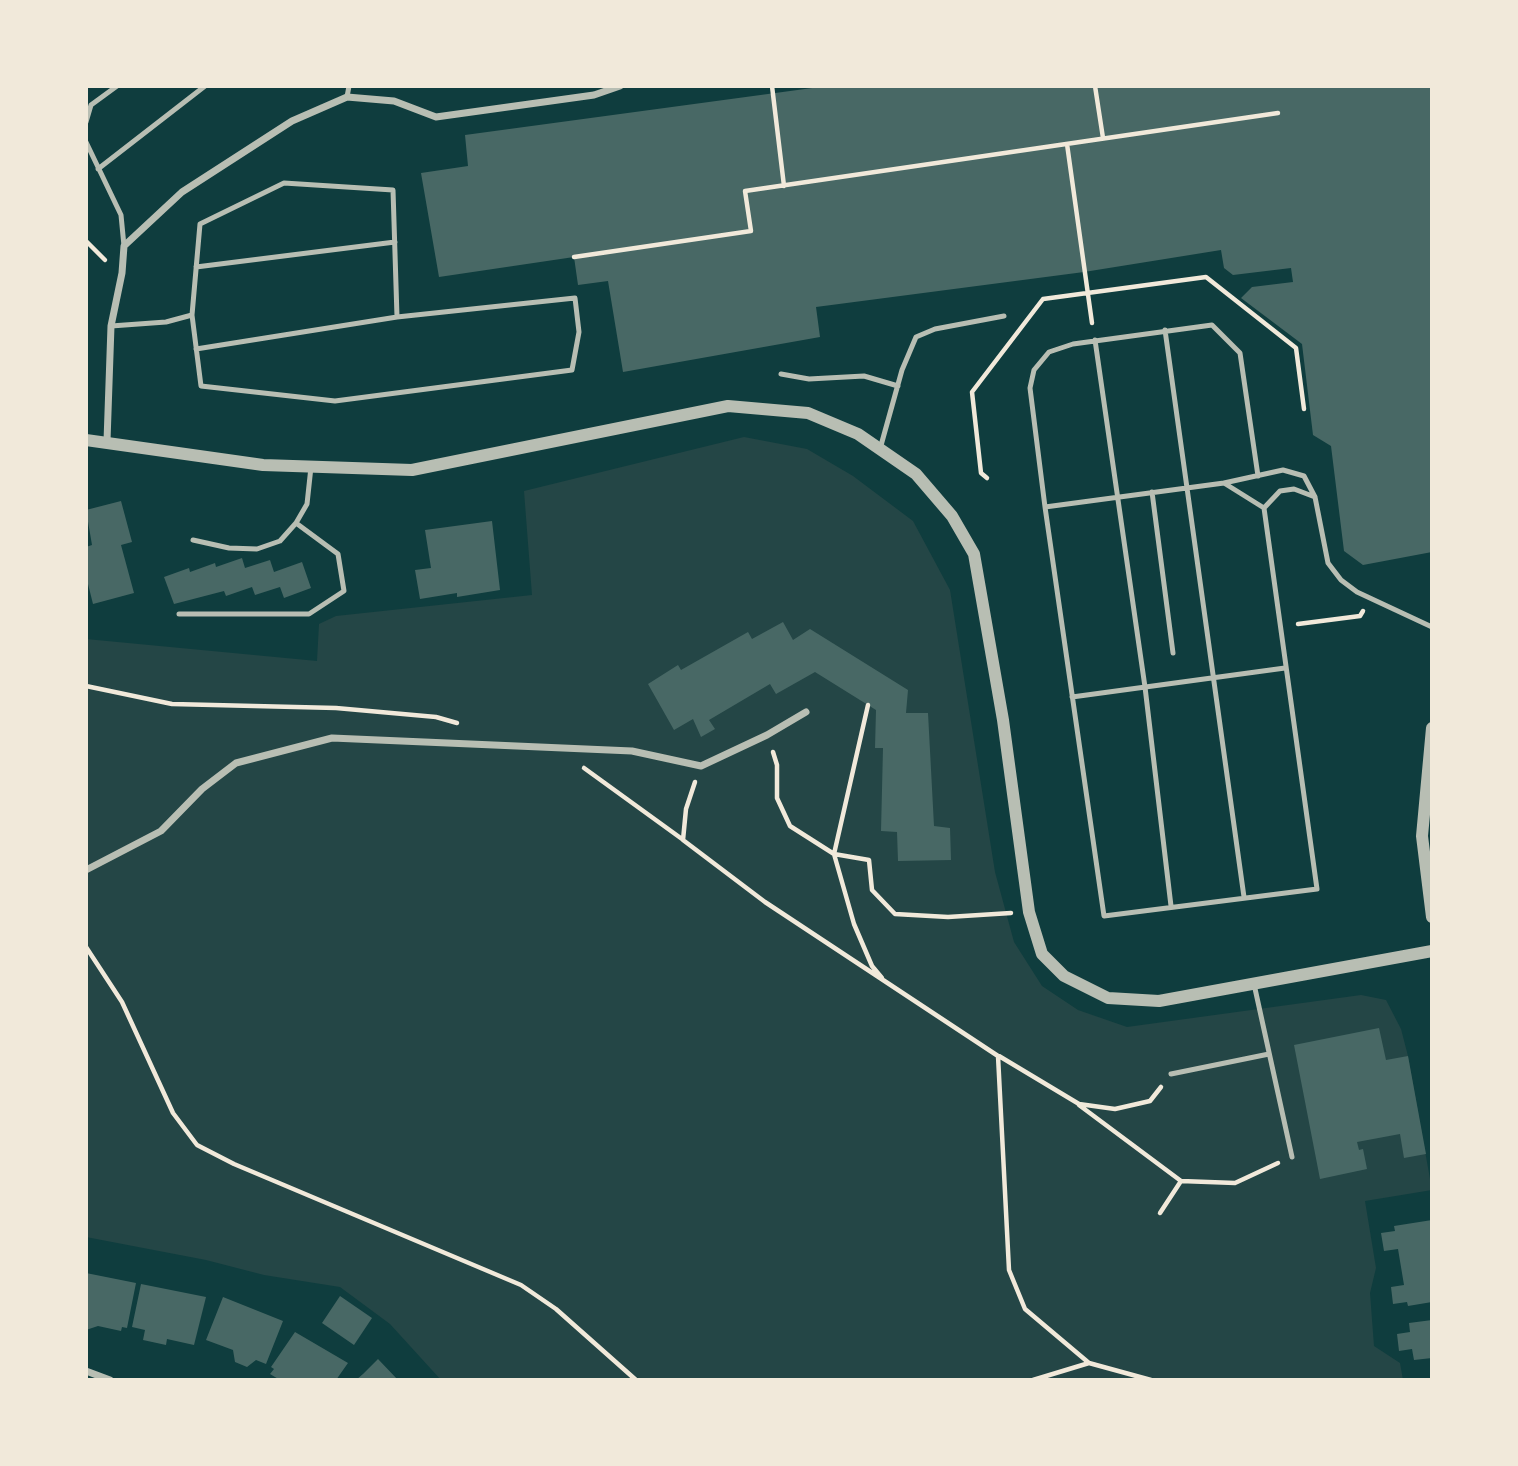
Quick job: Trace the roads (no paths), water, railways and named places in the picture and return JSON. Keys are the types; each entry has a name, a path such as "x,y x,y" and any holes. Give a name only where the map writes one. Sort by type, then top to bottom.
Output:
{"street":[{"path":"107,442 111,326 122,273 124,246 182,192 292,121 347,97 394,101 436,117 594,96 620,86"},
{"path":"86,440 263,465 412,470 728,406 808,413 858,434 916,474 952,516 974,554 1003,720 1030,912 1042,954 1064,976 1108,998 1159,1000 1432,951"},
{"path":"86,870 161,831 202,789 236,763 331,738 632,751 701,766 767,735 806,712"},
{"path":"1432,728 1427,828 1432,917"},
{"path":"86,1371 110,1380"}],"lane":[{"path":"86,122 91,105 117,86"},
{"path":"99,169 205,86"},
{"path":"347,97 349,86"},
{"path":"86,142 121,215 124,246"},
{"path":"197,349 397,317 575,298 579,332 572,370 335,401 201,386 192,315 200,224 284,183 393,190 397,317"},
{"path":"196,267 395,242"},
{"path":"111,326 166,322 192,315"},
{"path":"880,449 898,386 916,337 935,329 1004,316"},
{"path":"1258,476 1240,353 1212,325 1095,340 1049,352 1034,370 1030,388 1045,507 1104,916 1317,889 1264,508"},
{"path":"1165,330 1244,897"},
{"path":"1095,340 1145,687 1171,906"},
{"path":"781,374 809,379 864,376 898,386"},
{"path":"193,540 229,548 257,549 280,541 296,523 307,503 311,467"},
{"path":"1045,507 1293,471 1304,476 1315,497 1328,564 1341,580 1370,598 1432,627"},
{"path":"1224,483 1264,508"},
{"path":"1264,508 1280,491 1294,489 1315,497"},
{"path":"1152,492 1173,653"},
{"path":"179,614 309,614 344,591 338,554 296,523"},
{"path":"1072,697 1285,668"},
{"path":"1254,984 1292,1157"},
{"path":"1171,1074 1269,1054"}]}
